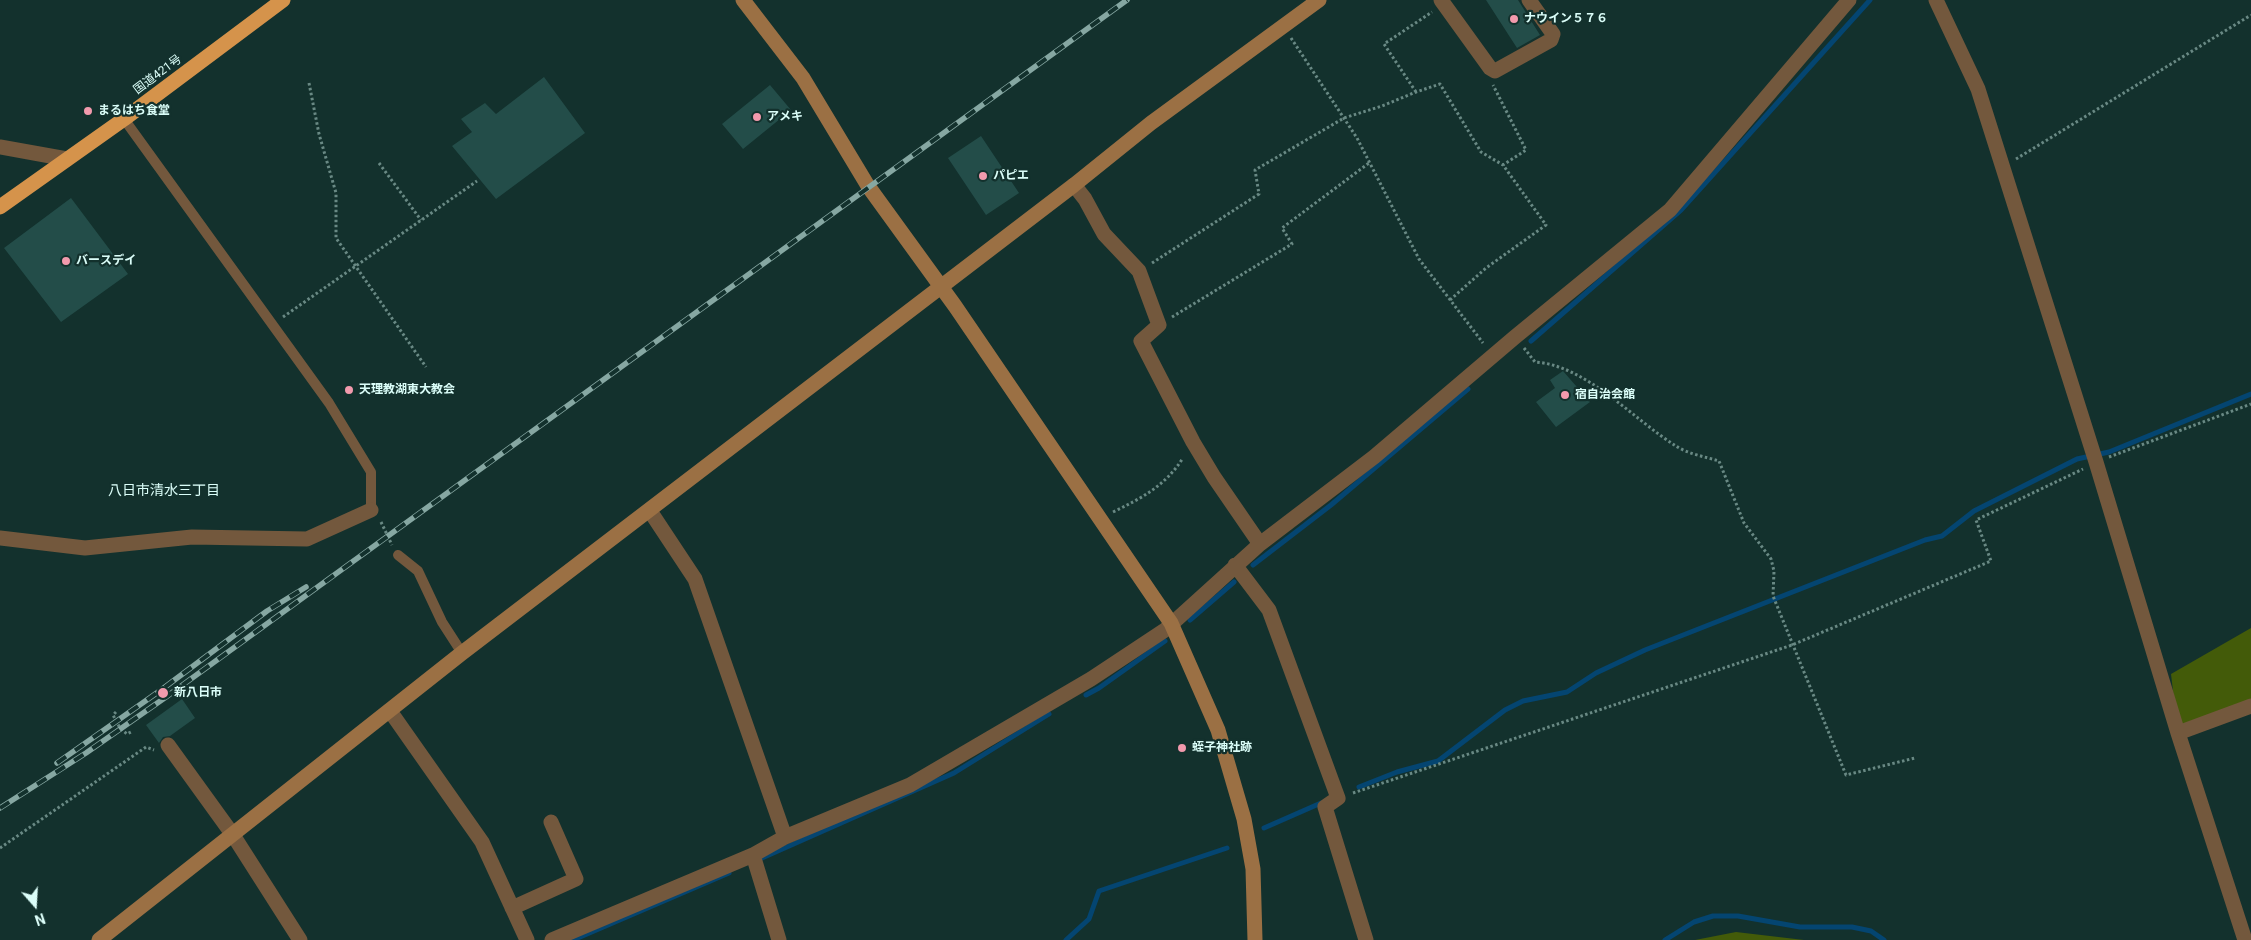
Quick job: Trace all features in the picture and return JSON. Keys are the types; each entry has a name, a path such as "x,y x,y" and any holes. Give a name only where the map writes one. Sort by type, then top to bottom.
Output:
{"highway":[{"name":"国道421号","path":"0,207 124,119 283,0"}],"street":[{"path":"743,0 803,78 868,186 942,286 1171,624 1218,730 1244,819 1253,869 1255,940"},
{"path":"99,940 462,654 1074,186 1152,123 1319,0"},
{"path":"1443,2 1490,68 1495,71 1551,40 1553,34 1529,0"},
{"path":"552,940 753,855 785,838 910,785 1091,679 1171,624 1260,544 1374,457 1515,336 1670,210 1849,0"},
{"path":"1936,0 1978,89 2096,462 2178,732 2245,940"},
{"path":"0,148 67,159"},
{"path":"1074,186 1085,198 1104,234 1139,271 1159,324 1141,341 1193,442 1214,477 1260,544"},
{"path":"0,538 85,548 192,537 306,539 371,510"},
{"path":"650,511 695,579 785,838"},
{"path":"1236,565 1269,610 1338,798 1325,807 1366,940"},
{"path":"2178,732 2251,706"},
{"path":"390,711 482,842 528,940"},
{"path":"162,748 233,836 300,940"},
{"path":"512,908 576,879 550,822"},
{"path":"753,855 779,940"}],"lane":[{"path":"124,119 329,403 371,472 371,510"},
{"path":"398,555 418,571 442,622 462,654"}],"path":[{"path":"1416,92 1384,44 1443,2"},
{"path":"2002,167 2251,15"},
{"path":"1285,26 1357,138 1419,259 1492,356"},
{"path":"1495,71 1491,80 1526,150 1503,165"},
{"path":"309,83 319,134 336,193 336,238 426,367"},
{"path":"1139,271 1259,194 1255,170 1344,118 1440,84 1481,152 1503,165 1546,226 1486,268 1450,300"},
{"path":"1159,324 1292,244 1282,228 1369,162"},
{"path":"379,163 421,220"},
{"path":"272,324 477,181"},
{"path":"1515,336 1535,362 1551,363 1602,390 1677,448 1719,461 1744,523 1771,559 1774,571 1772,596 1846,775 1915,758"},
{"path":"1338,798 1792,645 1991,561 1976,520 2096,462 2251,404"},
{"path":"1100,518 1139,500 1172,475 1193,442"},
{"path":"371,510 385,525 386,535 398,555"},
{"path":"116,712 113,715 120,728 127,734 131,732"},
{"path":"0,848 146,747 162,748"}],"green space":[{"path":"2251,628 2251,706 2178,733 2171,674"},
{"path":"1736,932 1804,940 1695,940"}],"building":[{"name":"ナウイン５７６","path":"1486,0 1518,0 1540,35 1517,48"},
{"path":"544,77 585,133 496,199 452,146 472,132 461,119 485,103 496,114"},
{"name":"アメキ","path":"770,85 791,110 743,149 722,124"},
{"name":"パピエ","path":"981,136 1019,193 986,215 948,158"},
{"name":"バースデイ","path":"71,198 128,274 61,322 4,248"},
{"name":"宿自治会館","path":"1563,371 1590,402 1556,427 1536,402 1555,388 1550,380"},
{"path":"182,699 195,718 170,736 163,737 159,743 146,725"}],"waterway":[{"path":"1531,341 1681,210 1870,0"},
{"path":"1253,565 1331,505 1468,389"},
{"path":"1359,787 1397,772 1438,761 1505,710 1523,701 1567,692 1596,673 1645,650 1925,540 1942,536 1974,511 2077,459 2109,452 2251,394"},
{"path":"1190,620 1234,582"},
{"path":"1086,695 1099,688 1165,641"},
{"path":"762,858 954,773 1049,714"},
{"path":"1264,828 1321,803"},
{"path":"1066,940 1089,919 1099,891 1227,848"},
{"path":"573,940 729,873"},
{"path":"1665,940 1694,922 1713,916 1738,916 1800,927 1852,927 1871,931 1884,940"}],"railway":[{"path":"0,808 86,753 166,697 1127,0"},
{"path":"57,763 161,690 267,611 306,587"}],"place":[{"name":"ナウイン５７６","path":"1514,19"},
{"name":"まるはち食堂","path":"88,111"},
{"name":"アメキ","path":"757,117"},
{"name":"パピエ","path":"983,176"},
{"name":"バースデイ","path":"66,261"},
{"name":"天理教湖東大教会","path":"349,390"},
{"name":"宿自治会館","path":"1565,395"},
{"name":"新八日市","path":"163,693"},
{"name":"蛭子神社跡","path":"1182,748"}],"district":[{"name":"八日市清水三丁目","path":"164,491"}]}
